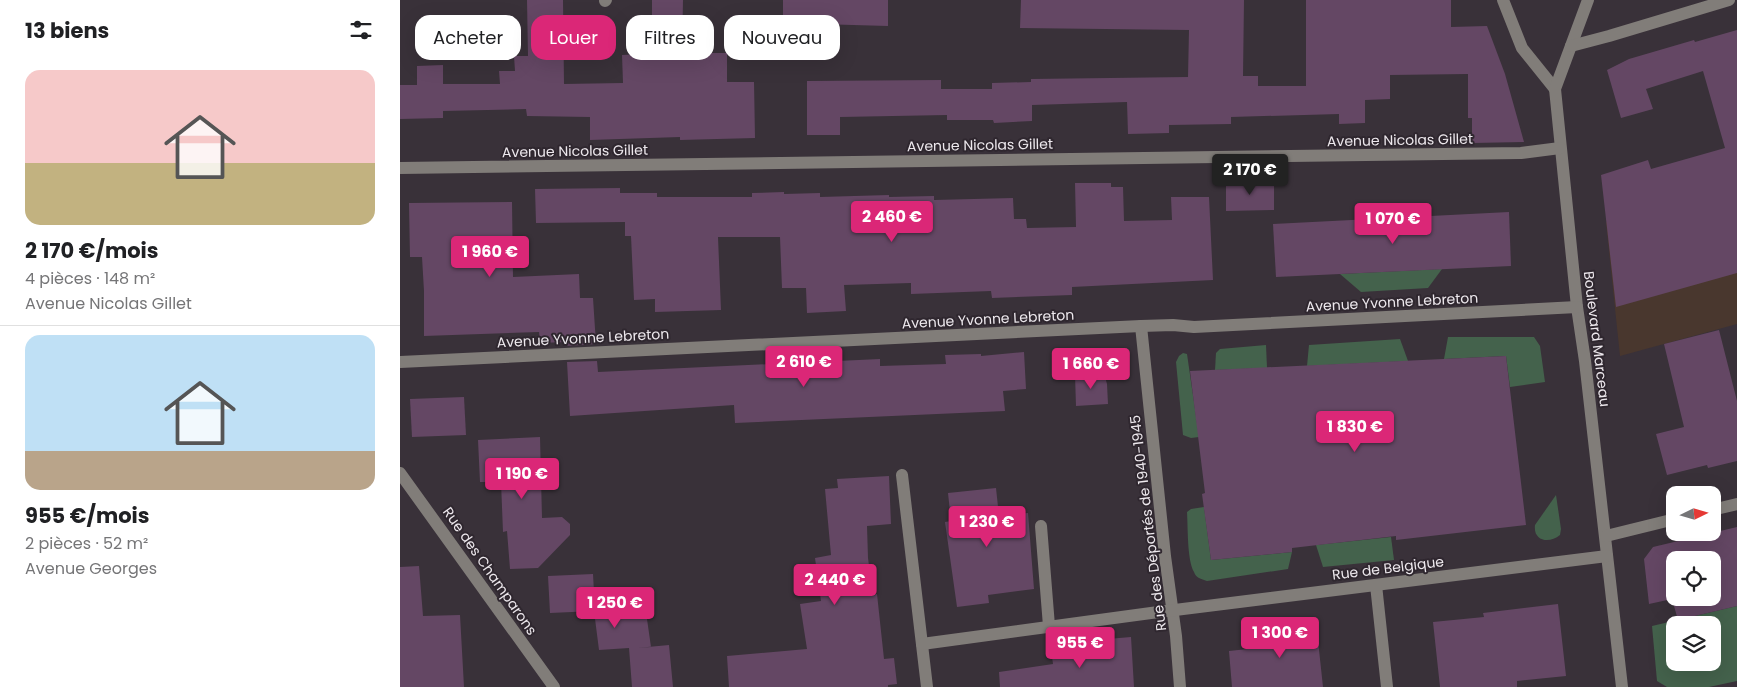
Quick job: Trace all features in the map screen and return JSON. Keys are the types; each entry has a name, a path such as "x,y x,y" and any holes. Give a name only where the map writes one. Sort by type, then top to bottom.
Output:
{"street":[{"path":"1502,0 1522,48 1555,89"},
{"name":"Boulevard Marceau","path":"1588,0 1555,89 1577,308 1606,536 1622,687"},
{"path":"1571,46 1729,0"},
{"name":"Avenue Nicolas Gillet","path":"400,168 1522,153 1560,148"},
{"name":"Avenue Yvonne Lebreton","path":"400,362 1141,326 1173,325 1194,327 1577,308"},
{"name":"Rue des Déportés de 1940-1945","path":"1141,326 1165,556 1174,610 1180,687"},
{"name":"Rue des Champarons","path":"400,473 554,687"},
{"path":"902,475 927,687"},
{"path":"1721,508 1737,504"},
{"path":"1606,536 1666,521"},
{"path":"1041,526 1049,626"},
{"name":"Rue de Belgique","path":"922,644 1049,626 1607,556"},
{"path":"1376,584 1387,687"}],"shaded area":[{"path":"1737,186 1737,324 1620,356 1606,222"}],"green space":[{"path":"1442,269 1428,288 1361,292 1340,274"},
{"path":"1448,337 1534,337 1540,346 1545,382 1510,387 1506,356 1444,359"},
{"path":"1400,339 1408,361 1307,366 1309,345"},
{"path":"1266,345 1267,368 1215,370 1216,353 1220,349"},
{"path":"1183,353 1187,354 1199,437 1191,438 1183,435 1176,362"},
{"path":"1556,495 1561,529 1560,535 1547,540 1539,538 1535,525"},
{"path":"1204,507 1211,560 1292,552 1288,569 1207,581 1197,577 1190,560 1187,512 1191,509"},
{"path":"1391,537 1394,560 1323,567 1316,545"},
{"path":"1737,606 1737,681 1709,687 1667,687 1657,681 1652,626 1666,623 1666,671 1721,671 1721,616 1694,616"}],"building":[{"path":"527,0 563,0 563,15 531,15 531,60 564,60 564,84 623,83 622,55 626,55 626,60 714,60 714,53 724,53 724,60 727,60 727,82 754,82 755,138 680,140 680,137 590,140 590,117 527,116 526,109 443,111 443,118 400,119 400,85 417,85 417,66 443,65 443,84 500,84 499,71 515,71 514,60 521,60 521,56 528,56"},
{"path":"652,0 683,0 683,15 652,15"},
{"path":"783,0 888,0 888,26 840,25 840,15 783,15"},
{"path":"1021,0 1244,0 1243,76 1258,76 1258,86 1306,86 1306,0 1451,0 1451,27 1487,26 1505,74 1524,142 1472,143 1472,118 1468,118 1468,74 1390,75 1390,99 1365,100 1365,123 1339,124 1339,114 1231,117 1231,124 1169,125 1169,133 1128,134 1127,102 1032,105 1032,121 994,123 993,120 947,120 947,115 840,117 840,135 807,135 807,81 941,80 941,89 992,89 992,83 1031,82 1031,79 1188,77 1189,30 1020,28"},
{"path":"1737,30 1737,273 1616,307 1601,175 1648,160 1651,169 1725,148 1703,71 1646,89 1653,109 1621,118 1607,70 1629,59"},
{"path":"1274,180 1274,210 1226,211 1226,181"},
{"path":"1075,183 1111,183 1111,187 1123,187 1124,221 1172,220 1171,197 1209,197 1213,280 1072,287 1072,295 992,298 991,291 911,294 911,283 844,285 846,311 807,313 806,288 782,288 780,237 718,237 721,310 655,312 655,299 634,300 631,236 625,236 625,222 536,223 535,189 620,188 620,193 657,193 657,197 752,197 752,193 784,192 784,194 820,193 820,197 934,196 934,200 1013,198 1014,219 1026,219 1027,228 1076,227"},
{"path":"512,202 513,277 579,274 580,298 593,298 596,344 566,346 566,342 540,343 539,332 424,336 422,257 410,257 409,203"},
{"path":"1509,212 1511,266 1276,277 1273,224"},
{"path":"1719,330 1737,401 1737,461 1708,468 1707,465 1667,475 1656,434 1684,427 1664,344"},
{"path":"1024,352 1026,389 1003,391 1005,411 735,423 734,405 570,416 567,362 597,361 598,372 880,359 880,366 946,364 945,355 981,354 981,356"},
{"path":"1506,356 1526,525 1396,540 1396,536 1292,548 1292,552 1211,560 1202,494 1205,493 1190,371"},
{"path":"1104,373 1107,384 1108,404 1076,406 1075,375"},
{"path":"464,397 466,435 412,437 410,399"},
{"path":"540,437 542,518 562,517 570,524 570,535 538,568 510,569 507,531 503,532 501,482 480,482 478,440"},
{"path":"889,476 891,524 867,526 868,558 873,595 877,594 884,659 894,658 897,684 888,685 888,687 729,687 727,656 807,649 800,604 821,601 815,558 831,555 825,489 838,488 837,479"},
{"path":"996,488 999,516 1028,513 1034,589 988,595 989,603 957,607 945,522 951,521 948,493"},
{"path":"1737,527 1737,606 1695,616 1677,616 1674,606 1721,606 1721,551 1666,551 1666,600 1649,604 1644,559 1653,547 1678,541 1721,541 1721,531"},
{"path":"419,566 423,616 460,615 464,687 400,687 400,567"},
{"path":"593,574 595,610 645,605 651,647 669,645 673,687 632,687 629,648 599,650 594,611 550,613 548,576"},
{"path":"1558,604 1566,676 1517,681 1517,687 1440,687 1433,622 1484,617 1483,613"},
{"path":"1316,622 1323,687 1232,687 1229,651 1257,648 1255,628"},
{"path":"1131,637 1134,687 1000,687 999,672 1053,664 1052,657 1097,653 1096,640"}]}
